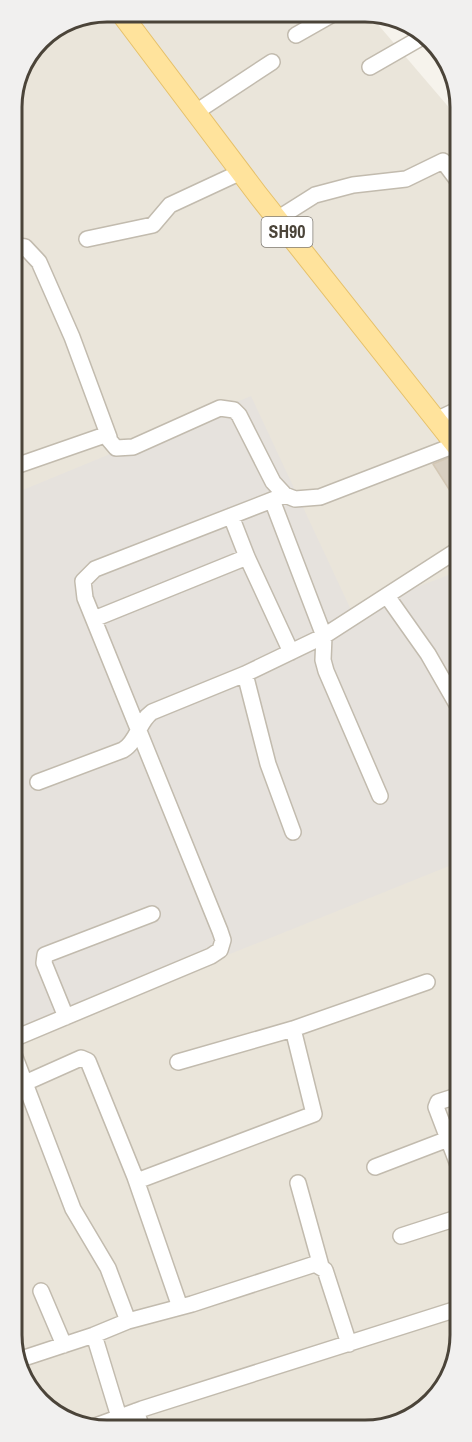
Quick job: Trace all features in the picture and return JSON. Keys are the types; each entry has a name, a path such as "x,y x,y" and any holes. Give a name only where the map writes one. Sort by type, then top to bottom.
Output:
{"main road":[{"name":"SH90","path":"128,22 277,219 450,438"}],"street":[{"path":"296,35 319,22"},
{"path":"370,67 416,40"},
{"path":"196,112 272,62"},
{"path":"277,219 323,192 353,185 406,179 444,161 450,170"},
{"path":"87,239 153,225 170,205 241,172"},
{"path":"23,247 39,262 72,337 109,437 116,448 125,449 212,410 228,408 239,415 279,497 324,636 322,660 380,796"},
{"path":"436,420 450,414"},
{"path":"23,463 101,435 109,437"},
{"path":"23,1035 211,957 222,945 220,931 82,588 87,574 279,497 295,499 320,497 450,450"},
{"path":"231,516 247,557 291,652"},
{"path":"38,782 123,750 131,745 145,718 157,710 245,674 324,636 450,555"},
{"path":"94,619 247,557"},
{"path":"387,596 428,654 450,691"},
{"path":"245,674 268,764 293,832"},
{"path":"66,1017 44,963 45,955 152,914"},
{"path":"178,1062 293,1029 427,982"},
{"path":"137,1181 314,1114 293,1029"},
{"path":"25,1083 81,1058 86,1058 137,1181 180,1307"},
{"path":"23,1078 73,1209 108,1268 128,1321"},
{"path":"449,1099 437,1104 449,1142"},
{"path":"375,1167 448,1139"},
{"path":"298,1183 321,1266 350,1344"},
{"path":"401,1236 449,1221"},
{"path":"26,1357 128,1321 180,1307 306,1265 321,1266"},
{"path":"40,1292 64,1345"},
{"path":"111,1420 449,1312"},
{"path":"94,1335 119,1417"},
{"path":"136,1411 139,1420"}],"shaded area":[{"path":"108,22 377,24 450,109 449,1340 447,1356 435,1382 420,1398 407,1408 381,1418 364,1420 108,1420 91,1418 65,1408 40,1386 27,1362 23,1334 24,91 37,60 48,48 60,37 91,24"},
{"path":"251,396 352,612 450,575 449,866 26,1036 23,1029 23,490"}],"building":[{"path":"450,457 450,490 433,464"}]}
